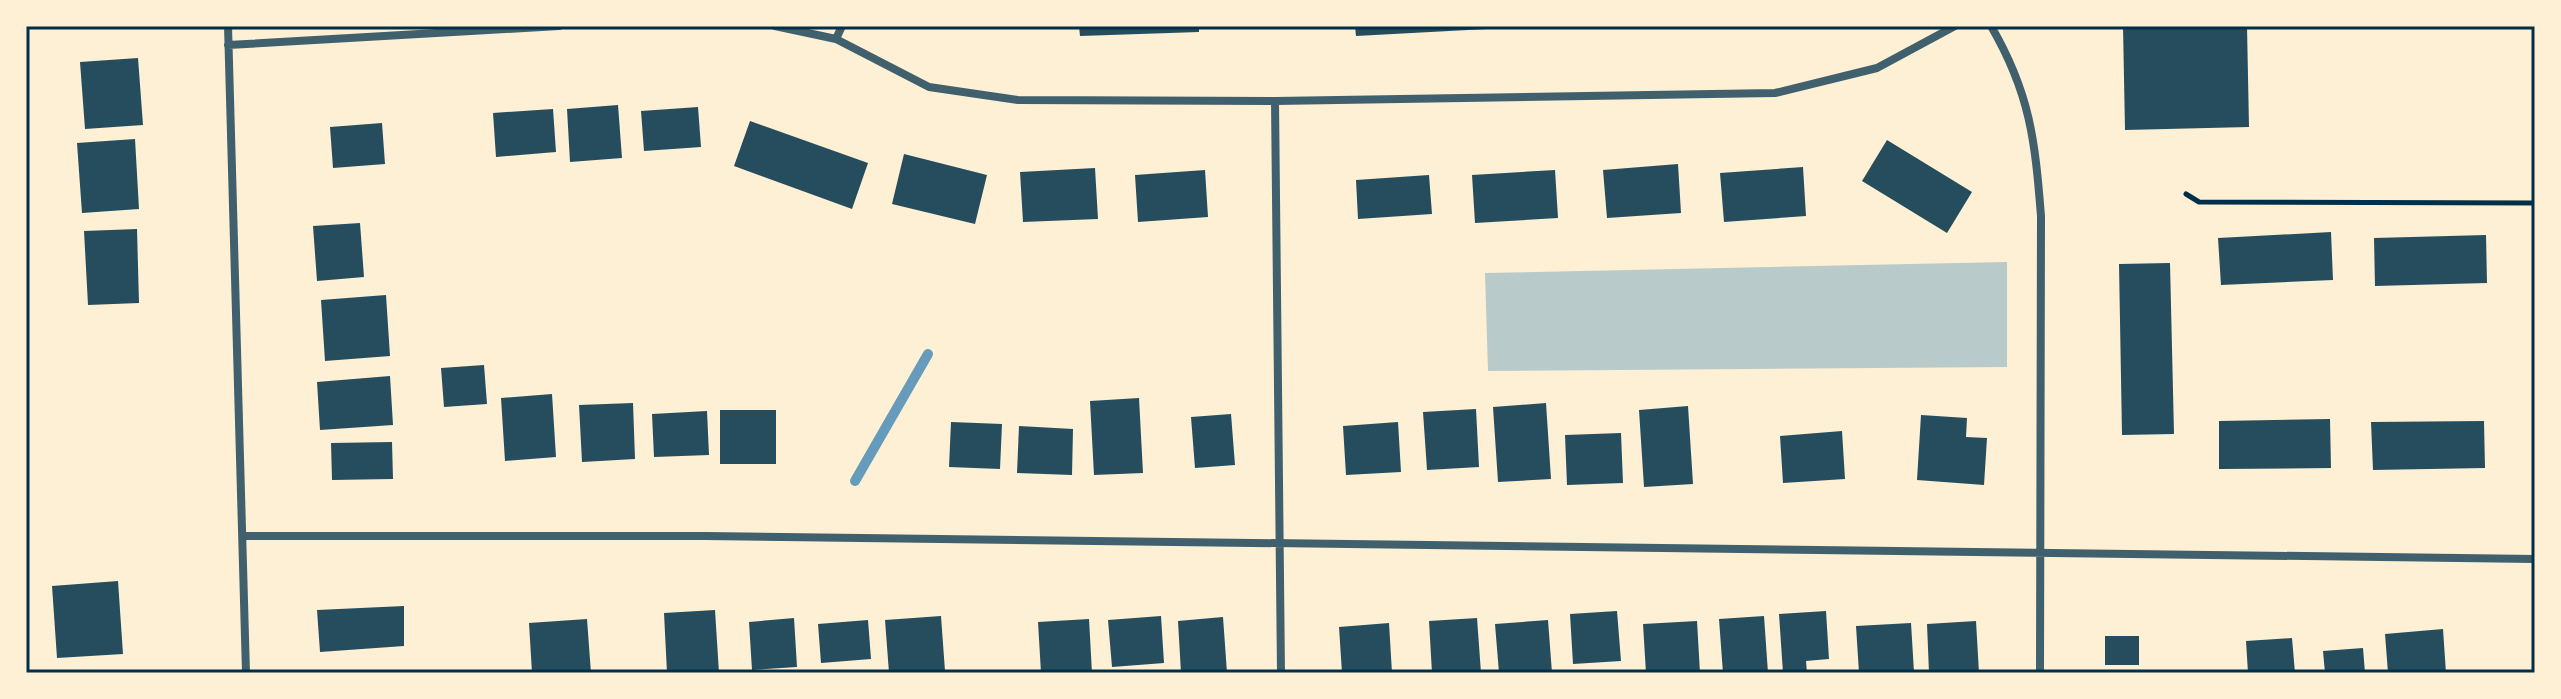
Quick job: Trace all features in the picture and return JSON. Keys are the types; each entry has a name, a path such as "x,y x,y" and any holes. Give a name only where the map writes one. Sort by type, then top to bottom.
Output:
{"street":[{"path":"228,26 246,673"},
{"path":"228,45 559,26"},
{"path":"775,26 836,39 929,87 988,96 1018,100 1275,101 1775,93 1877,68 1955,26"},
{"path":"836,39 842,26"},
{"path":"1991,26 2026,98 2036,144 2041,216 2040,673"},
{"path":"1275,101 1281,673"},
{"path":"243,536 705,536 1280,545 2041,550 2535,559"}],"path":[{"path":"2186,194 2199,202 2535,203"}],"shaded area":[{"path":"2007,262 2007,367 1488,371 1485,273"}],"building":[{"path":"1079,26 1199,26 1199,32 1080,36"},
{"path":"1355,26 1505,26 1505,28 1356,36"},
{"path":"2123,26 2247,26 2249,127 2125,130"},
{"path":"138,58 143,125 85,129 80,62"},
{"path":"618,105 622,158 570,162 567,109"},
{"path":"698,107 701,147 644,151 641,111"},
{"path":"553,109 556,152 496,157 493,113"},
{"path":"750,121 868,163 852,209 734,166"},
{"path":"382,123 385,164 333,168 330,127"},
{"path":"135,139 139,209 82,213 77,143"},
{"path":"1887,140 1972,192 1947,233 1862,181"},
{"path":"904,154 987,175 975,224 892,204"},
{"path":"1678,164 1681,213 1607,218 1603,170"},
{"path":"1803,167 1806,216 1724,222 1720,173"},
{"path":"1095,168 1098,219 1023,222 1020,172"},
{"path":"1205,170 1208,217 1138,222 1135,175"},
{"path":"1555,170 1558,218 1475,223 1472,175"},
{"path":"1429,175 1432,214 1358,219 1356,180"},
{"path":"360,223 364,277 317,281 313,226"},
{"path":"137,229 139,303 88,305 84,231"},
{"path":"2331,232 2333,280 2221,285 2218,238"},
{"path":"2486,235 2487,283 2375,286 2374,238"},
{"path":"2170,263 2174,434 2122,435 2119,264"},
{"path":"386,295 390,356 325,361 321,300"},
{"path":"484,365 487,404 444,407 441,368"},
{"path":"390,376 393,425 320,430 317,382"},
{"path":"552,394 556,457 505,461 501,398"},
{"path":"1139,398 1143,473 1094,475 1090,401"},
{"path":"633,403 635,459 582,462 579,405"},
{"path":"1546,403 1551,479 1498,482 1493,407"},
{"path":"1688,406 1693,484 1644,487 1639,410"},
{"path":"1476,409 1479,467 1427,470 1423,412"},
{"path":"720,410 776,410 776,464 720,464"},
{"path":"707,411 709,455 654,457 652,414"},
{"path":"1231,414 1235,465 1195,468 1191,417"},
{"path":"1921,415 1967,418 1966,437 1987,438 1984,485 1917,480"},
{"path":"2330,419 2331,468 2219,469 2219,421"},
{"path":"2484,421 2485,468 2373,470 2371,422"},
{"path":"951,422 1002,424 1000,469 949,467"},
{"path":"1398,422 1401,472 1346,475 1343,426"},
{"path":"1019,426 1073,429 1072,475 1017,473"},
{"path":"1842,431 1845,479 1783,483 1780,436"},
{"path":"1621,433 1623,483 1567,485 1565,435"},
{"path":"392,442 393,479 332,480 331,443"},
{"path":"118,581 123,654 57,658 52,586"},
{"path":"404,606 404,646 320,652 317,610"},
{"path":"715,610 719,673 667,673 664,613"},
{"path":"1617,611 1621,661 1573,664 1570,614"},
{"path":"1826,611 1829,659 1806,661 1807,673 1783,673 1779,614"},
{"path":"941,616 945,671 889,673 885,620"},
{"path":"1161,616 1164,663 1112,667 1108,620"},
{"path":"1764,616 1768,673 1723,673 1719,619"},
{"path":"1223,617 1227,673 1181,673 1178,621"},
{"path":"794,618 797,667 752,670 749,622"},
{"path":"1477,618 1481,673 1432,673 1429,621"},
{"path":"587,619 591,673 532,673 529,623"},
{"path":"1089,619 1092,673 1041,673 1038,622"},
{"path":"868,620 871,659 821,663 818,624"},
{"path":"1548,620 1552,673 1499,673 1495,624"},
{"path":"1697,621 1700,673 1646,673 1643,624"},
{"path":"1976,621 1979,673 1929,673 1927,624"},
{"path":"1389,623 1392,673 1342,673 1339,627"},
{"path":"1911,623 1914,672 1859,673 1856,626"},
{"path":"2443,629 2446,673 2388,673 2385,634"},
{"path":"2105,636 2139,636 2139,665 2105,665"},
{"path":"2292,638 2295,673 2248,673 2246,641"},
{"path":"2363,648 2365,673 2325,673 2323,651"}],"waterway":[{"path":"855,481 928,354"}]}
